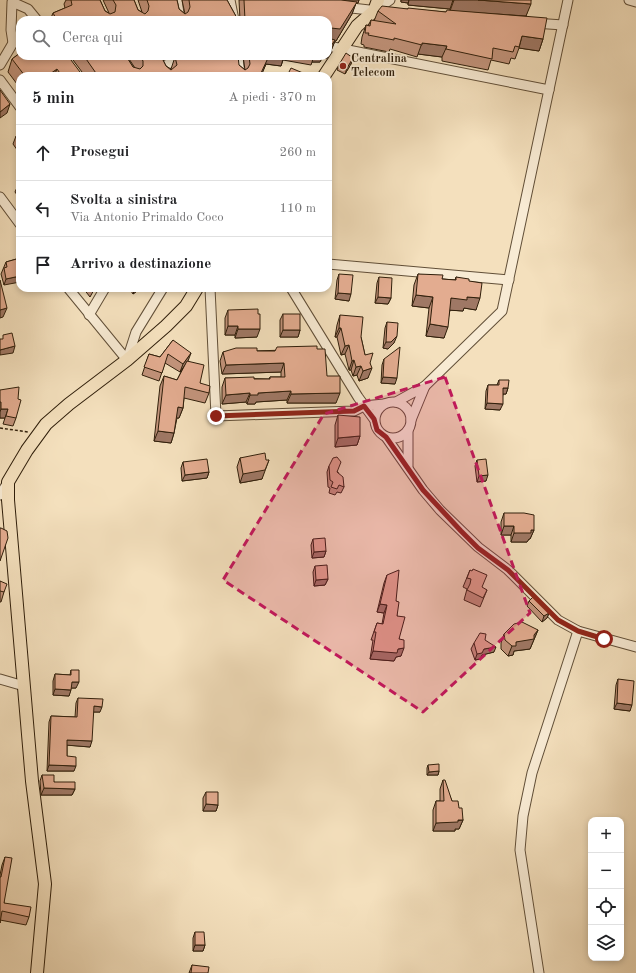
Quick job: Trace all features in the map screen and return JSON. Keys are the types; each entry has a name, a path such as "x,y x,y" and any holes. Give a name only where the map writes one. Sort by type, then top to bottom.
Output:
{"main road":[{"path":"335,47 376,5"},
{"path":"326,72 330,60"},
{"path":"37,973 45,884 32,781 8,500 8,482 38,434 46,424 69,404 127,360 166,326 186,306 195,292"}],"street":[{"path":"177,0 179,16"},
{"path":"230,0 233,16"},
{"path":"335,6 376,5 390,0"},
{"path":"210,292 216,416 354,411 364,406 396,402 425,386 502,311 568,0"},
{"path":"629,0 636,2"},
{"path":"16,38 11,30 12,1 28,9 34,16"},
{"path":"376,5 389,12"},
{"path":"523,22 563,25"},
{"path":"0,65 16,41"},
{"path":"335,47 549,90"},
{"path":"159,60 165,72"},
{"path":"162,67 176,60"},
{"path":"238,60 240,72"},
{"path":"0,80 16,102"},
{"path":"0,197 16,219"},
{"path":"332,264 509,280"},
{"path":"71,292 127,360"},
{"path":"89,315 103,292"},
{"path":"127,360 136,332 161,292"},
{"path":"293,292 364,406 374,419 377,430 386,437 408,466 423,490 461,531 478,548 508,570 558,620 578,631 636,647"},
{"path":"408,466 408,430 425,386"},
{"path":"396,402 405,406 411,420"},
{"path":"374,419 379,408 384,404"},
{"path":"386,437 398,438 408,430"},
{"path":"0,495 8,482"},
{"path":"539,973 520,850 523,816 532,773 578,631"},
{"path":"0,679 24,686"}],"path":[{"path":"0,428 38,434"}],"highlighted area":[{"path":"445,377 530,613 423,712 223,580 324,414"}],"building":[{"path":"71,0 100,0 105,11 110,14 115,12 116,5 113,0 134,0 138,10 145,14 148,11 149,6 147,0 177,0 179,9 185,14 188,12 190,7 189,0 227,0 236,16 55,16 53,13 72,5"},
{"path":"244,0 341,0 357,2 340,29 332,28 332,16 245,16"},
{"path":"478,0 531,0 531,4"},
{"path":"382,6 446,12 447,10 547,18 543,39 522,36 519,47 515,46 513,52 493,48 492,59 446,49 447,46 422,43 422,45 394,38 394,40 368,35 369,33 365,33 366,25 370,26 371,20 396,24 378,11"},
{"path":"346,53 353,58 347,68 340,63"},
{"path":"16,56 16,60 71,60 80,72 59,72 57,69 53,72 22,72 12,59"},
{"path":"87,60 129,60 133,67 140,69 143,66 142,60 163,60 166,66 171,70 177,65 176,60 238,60 239,65 245,70 250,64 250,60 267,60 261,72 95,72"},
{"path":"291,68 301,72 289,72"},
{"path":"0,90 10,104 0,112"},
{"path":"16,259 16,277 6,279 4,268 7,267 6,262"},
{"path":"339,274 353,275 351,294 338,293"},
{"path":"418,274 443,275 442,279 456,280 456,277 482,283 480,298 467,297 467,300 451,298 448,327 430,324 433,297 416,295"},
{"path":"379,277 392,278 391,298 378,297"},
{"path":"0,280 7,308 0,310"},
{"path":"258,309 258,314 260,314 260,329 238,329 238,326 228,326 228,310"},
{"path":"283,314 300,314 300,330 283,330"},
{"path":"340,315 363,317 361,337 365,355 373,353 370,363 372,368 363,371 361,366 356,367 354,360 352,361 349,345 345,346 341,328 339,328"},
{"path":"387,322 398,323 397,336 391,342 386,342"},
{"path":"12,333 15,346 0,350 0,339 3,339 3,335"},
{"path":"173,340 191,353 183,364 168,354 162,373 144,367 149,354 160,357"},
{"path":"317,346 317,349 325,349 327,376 340,376 340,393 291,394 291,391 258,393 258,395 250,395 250,393 226,395 225,378 254,377 254,379 270,379 270,377 285,377 284,363 226,365 223,352 236,348 257,348 257,351 275,351 277,347"},
{"path":"400,347 397,378 383,377 384,359"},
{"path":"187,361 204,365 200,383 210,386 209,393 185,387 183,408 178,407 174,433 158,431 164,376 177,380"},
{"path":"499,380 509,380 508,388 503,388 503,404 487,403 488,385 499,385"},
{"path":"19,387 18,399 21,400 16,418 6,416 8,409 1,409 0,390"},
{"path":"338,415 360,417 360,436 338,438"},
{"path":"265,453 266,460 269,460 265,470 243,474 240,458"},
{"path":"337,457 341,462 337,472 343,477 344,487 339,485 337,489 331,487 333,482 330,480 329,466 333,458"},
{"path":"207,459 209,472 185,475 183,462"},
{"path":"486,459 488,475 479,476 477,460"},
{"path":"504,513 524,513 534,515 534,530 531,530 531,533 514,533 514,526 504,526"},
{"path":"0,528 7,531 8,538 0,561"},
{"path":"325,538 326,551 314,552 313,539"},
{"path":"327,565 328,579 316,580 315,566"},
{"path":"473,569 487,575 482,587 487,590 483,598 467,590 471,579 467,578 470,570 472,571"},
{"path":"399,570 396,601 399,602 397,616 405,617 399,639 404,640 404,648 398,649 397,653 373,651 376,632 374,632 377,623 383,624 387,605 380,604 387,575"},
{"path":"0,581 7,584 4,592 0,591"},
{"path":"533,597 549,613 544,616 529,601"},
{"path":"522,622 538,630 534,635 534,639 516,642 516,646 512,646 505,640 504,634 514,624"},
{"path":"480,633 486,634 485,640 496,647 484,649 482,653 477,654 474,643"},
{"path":"71,670 79,670 79,682 72,682 71,690 55,689 55,674 71,675"},
{"path":"618,679 634,681 632,705 617,703"},
{"path":"78,698 103,699 102,707 94,706 92,741 67,740 67,756 76,757 76,766 49,765 51,716 77,717"},
{"path":"439,764 439,771 429,772 428,765"},
{"path":"42,775 54,775 54,782 75,782 75,789 44,788"},
{"path":"443,780 445,780 452,801 458,801 459,808 462,808 463,820 458,820 458,822 436,823 436,801 444,801"},
{"path":"206,792 218,792 218,805 206,804"},
{"path":"5,857 12,858 4,903 31,907 29,917 2,911 0,923 0,877"},
{"path":"195,932 204,932 205,945 195,945"},
{"path":"192,965 209,967 208,973 191,973"}],"place":[{"name":"Centralina Telecom","path":"343,66"}],"route":[{"path":"216,416 354,411 364,406 374,419 377,430 386,437 403,462 408,466 423,490 440,510 478,548 508,570 558,620 578,631 604,639"}]}
